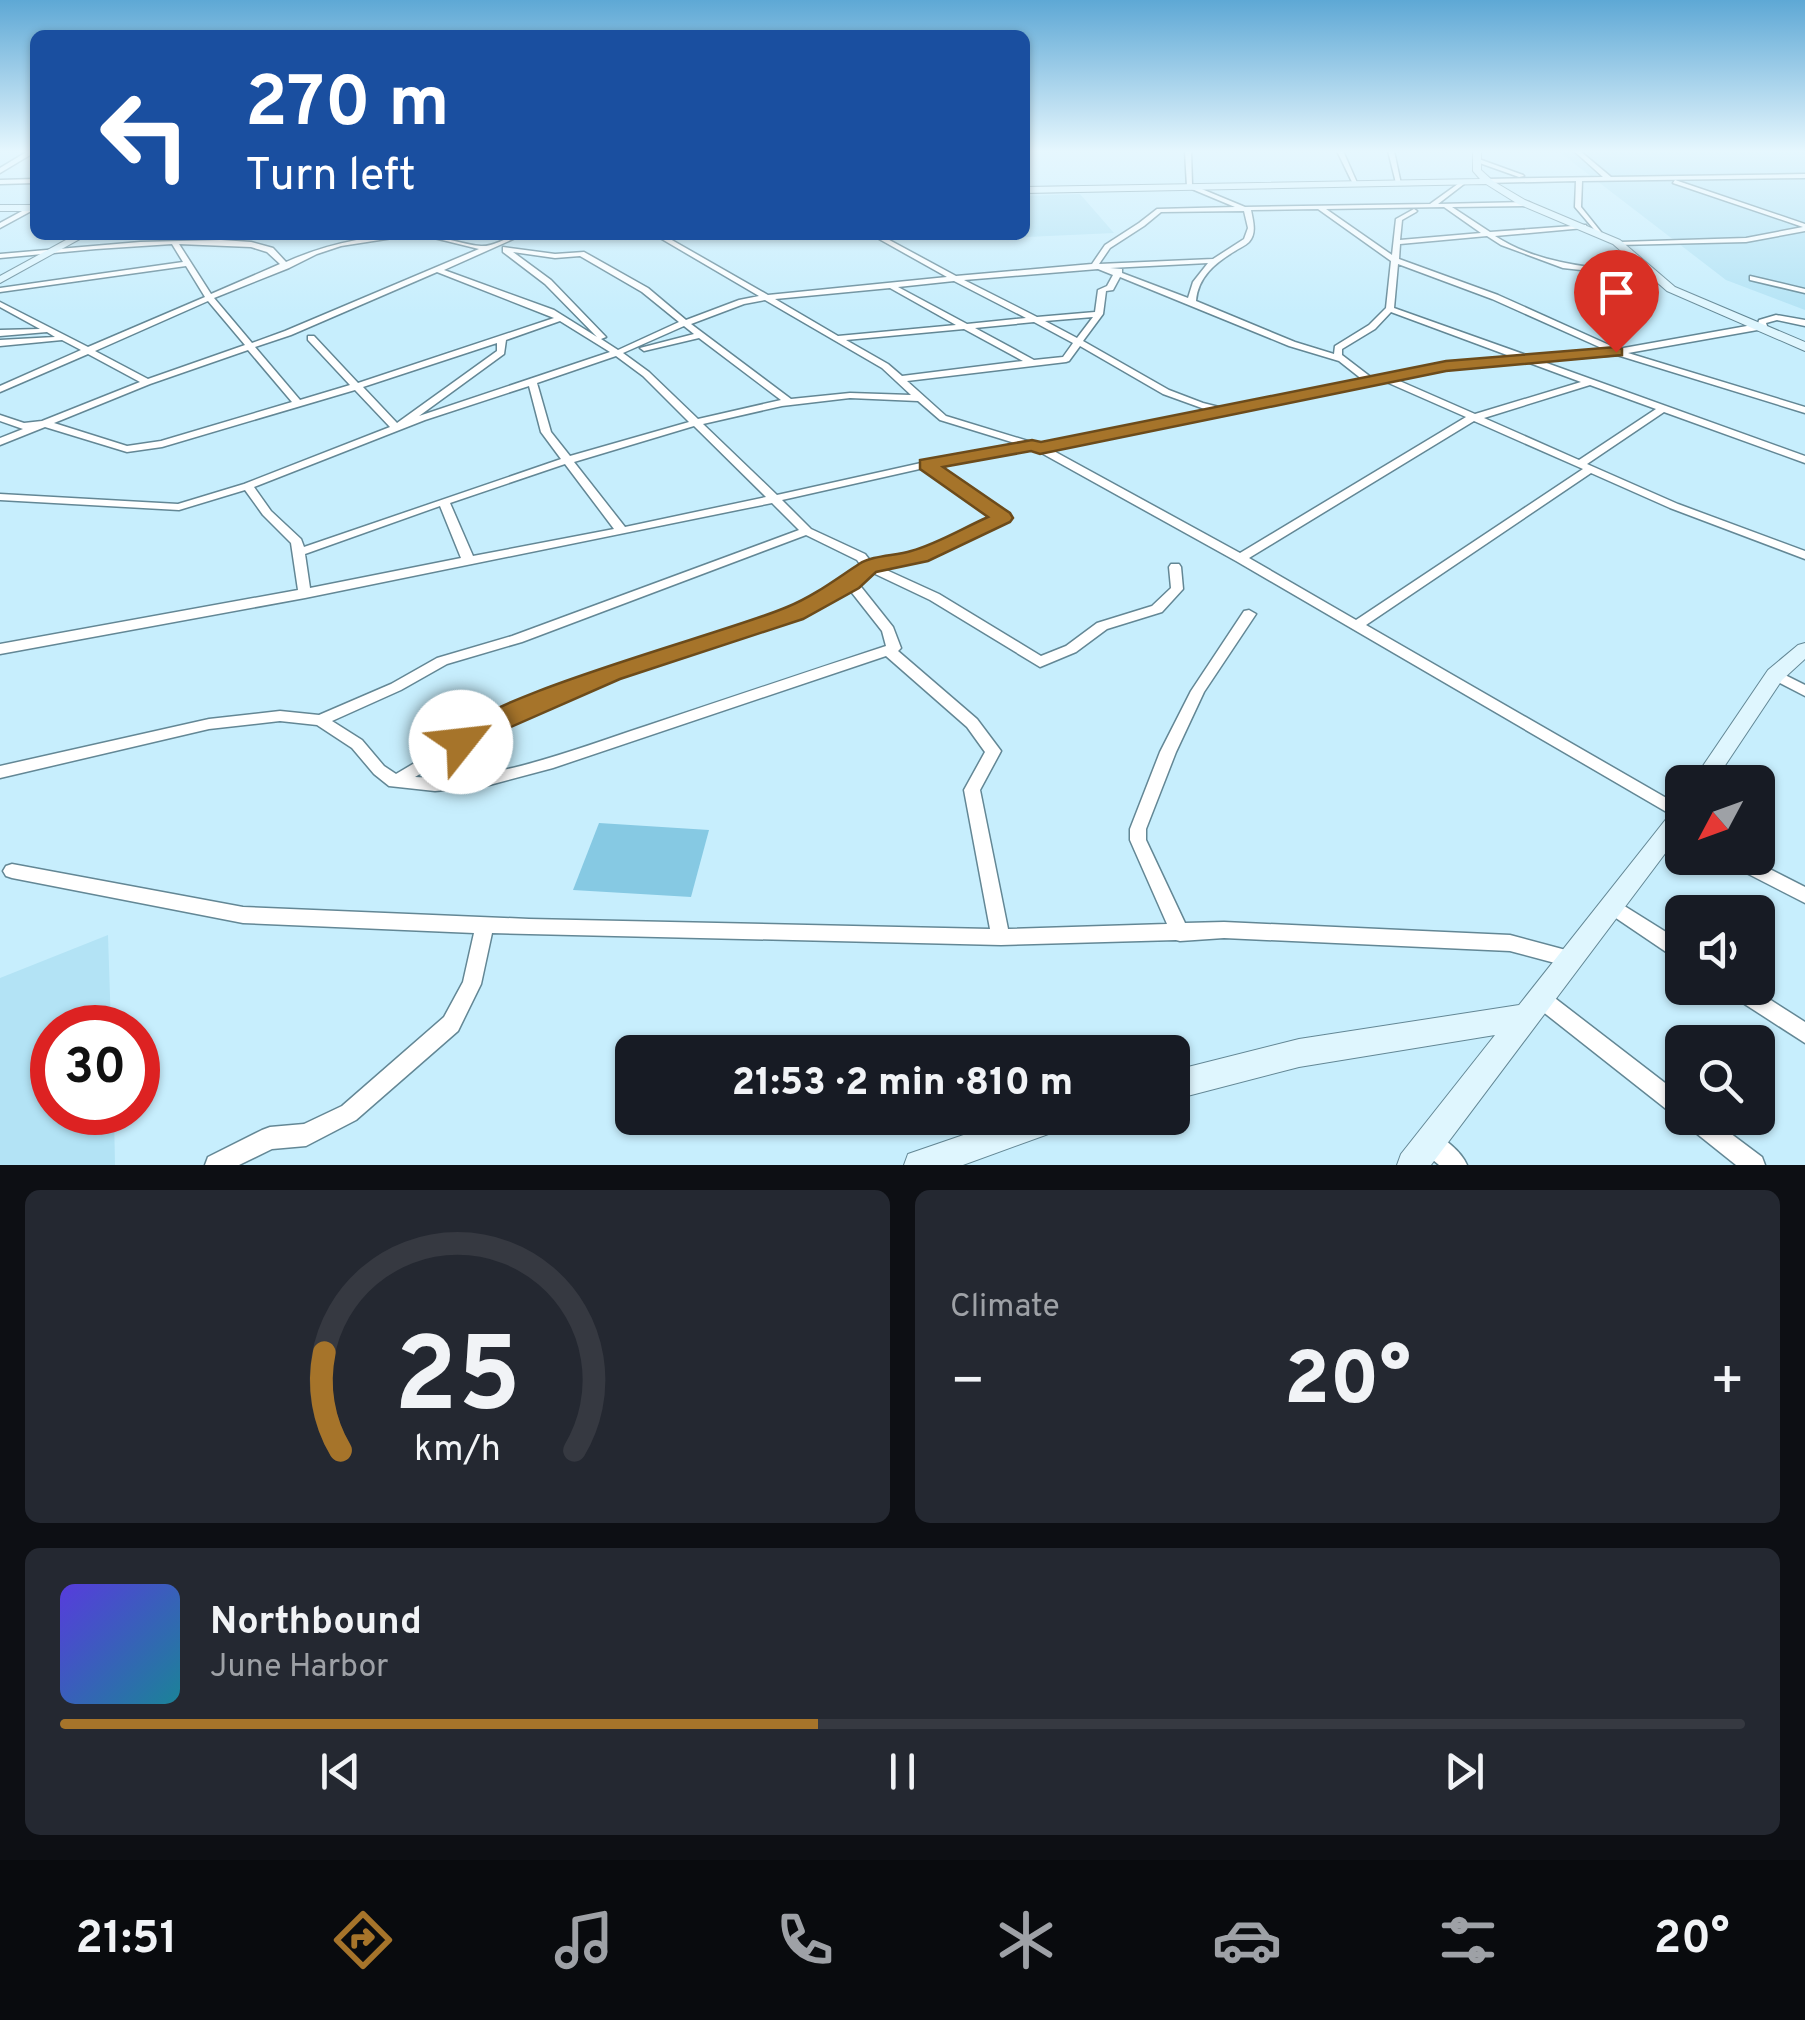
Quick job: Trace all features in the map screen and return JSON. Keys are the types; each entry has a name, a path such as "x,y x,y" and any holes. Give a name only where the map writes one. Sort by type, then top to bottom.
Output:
{"street":[{"path":"1237,205 1248,210"},
{"path":"1472,205 1159,210 1143,228 1108,242 1094,265 1292,344 1341,359 1376,379 1674,506 1805,555"},
{"path":"1532,205 1620,244 1650,276"},
{"path":"1553,205 1578,224"},
{"path":"1578,205 1598,232"},
{"path":"1740,205 1805,228"},
{"path":"1341,359 1338,348 1372,327 1390,309 1401,215 1429,206"},
{"path":"1445,206 1502,244 1563,266 1650,276 1805,347"},
{"path":"0,208 30,207"},
{"path":"1320,208 1394,260 1495,298 1616,352 1805,410"},
{"path":"0,226 30,209"},
{"path":"1192,302 1193,290 1212,261 1247,240 1251,228 1248,210"},
{"path":"1398,242 1578,224"},
{"path":"1620,244 1746,240 1805,228"},
{"path":"0,271 57,240"},
{"path":"0,280 73,240"},
{"path":"259,240 286,266"},
{"path":"0,389 88,348 340,244 371,240"},
{"path":"446,240 484,249 554,256 581,254 644,290 789,402"},
{"path":"0,442 146,382 288,333 506,240"},
{"path":"666,240 885,366 943,418 1036,447 1240,558 1665,805"},
{"path":"884,240 951,279 1126,368 1156,390 1190,404 1226,411"},
{"path":"0,256 174,242 268,248"},
{"path":"174,242 210,298 298,404"},
{"path":"506,249 548,282 617,353"},
{"path":"0,497 179,507 248,486 396,428 617,353 742,302 951,279 1212,261"},
{"path":"0,290 188,264"},
{"path":"898,379 1066,359 1099,314 1102,290 1110,288 1116,273 1130,264"},
{"path":"440,271 561,318 617,353 646,374 807,531 861,558 869,567 912,582 1040,662 1071,648 1102,626 1157,609 1177,589 1175,567"},
{"path":"1753,278 1805,291"},
{"path":"891,286 1033,363"},
{"path":"0,304 146,382"},
{"path":"1390,309 1805,460"},
{"path":"837,338 1099,314"},
{"path":"1763,326 1762,322 1776,317 1805,323"},
{"path":"0,418 23,426 46,424 127,449 162,444 357,386 561,318"},
{"path":"0,649 469,562 926,464 1036,447 1376,379 1516,358 1616,352 1763,326"},
{"path":"0,333 46,330"},
{"path":"617,353 701,335"},
{"path":"0,344 66,338"},
{"path":"312,338 396,428"},
{"path":"396,428 501,352 502,339"},
{"path":"532,381 546,432 620,530"},
{"path":"1240,558 1470,419 1587,383"},
{"path":"300,552 564,460 697,423 789,402 872,392 918,398"},
{"path":"1356,626 1661,410"},
{"path":"395,782 494,723 611,673 795,613 851,583 869,567 920,556 1003,518 926,464"},
{"path":"248,486 267,513 297,542 305,594"},
{"path":"444,502 469,562"},
{"path":"320,720 396,687 442,661 516,639 807,531"},
{"path":"0,772 209,724 280,716 320,720 357,744 395,782 435,785 482,781 548,764 698,710 890,652 894,648 888,630 851,583"},
{"path":"1180,933 1138,840 1138,829 1168,752 1198,691 1249,614"},
{"path":"1714,765 1774,675 1805,648"},
{"path":"890,652 972,723 993,751 972,790 1001,937"},
{"path":"1774,675 1805,691"},
{"path":"1412,1165 1665,836"},
{"path":"12,871 243,915 485,926 1001,937 1224,930 1510,943 1570,959"},
{"path":"1766,875 1805,895"},
{"path":"1610,905 1665,941"},
{"path":"216,1165 270,1138 306,1135 348,1113 398,1072 450,1024 472,984 485,926"},
{"path":"1762,1005 1805,1034"},
{"path":"1190,1081 1300,1052 1532,1007 1665,1097"},
{"path":"919,1165 1006,1135"},
{"path":"1716,1135 1754,1165"},
{"path":"1429,1142 1456,1165"}],"shaded area":[{"path":"1030,205 1090,205 1114,233 1030,237"},
{"path":"1629,205 1805,205 1805,310 1726,280"},
{"path":"599,823 709,830 691,897 573,890"},
{"path":"108,935 110,1005 30,1005 30,1135 114,1135 115,1165 0,1165 0,978"}],"route":[{"path":"461,742 494,723 611,673 795,613 851,583 869,567 920,556 1003,518 926,464 1032,445 1040,448 1446,366 1616,352"}]}
